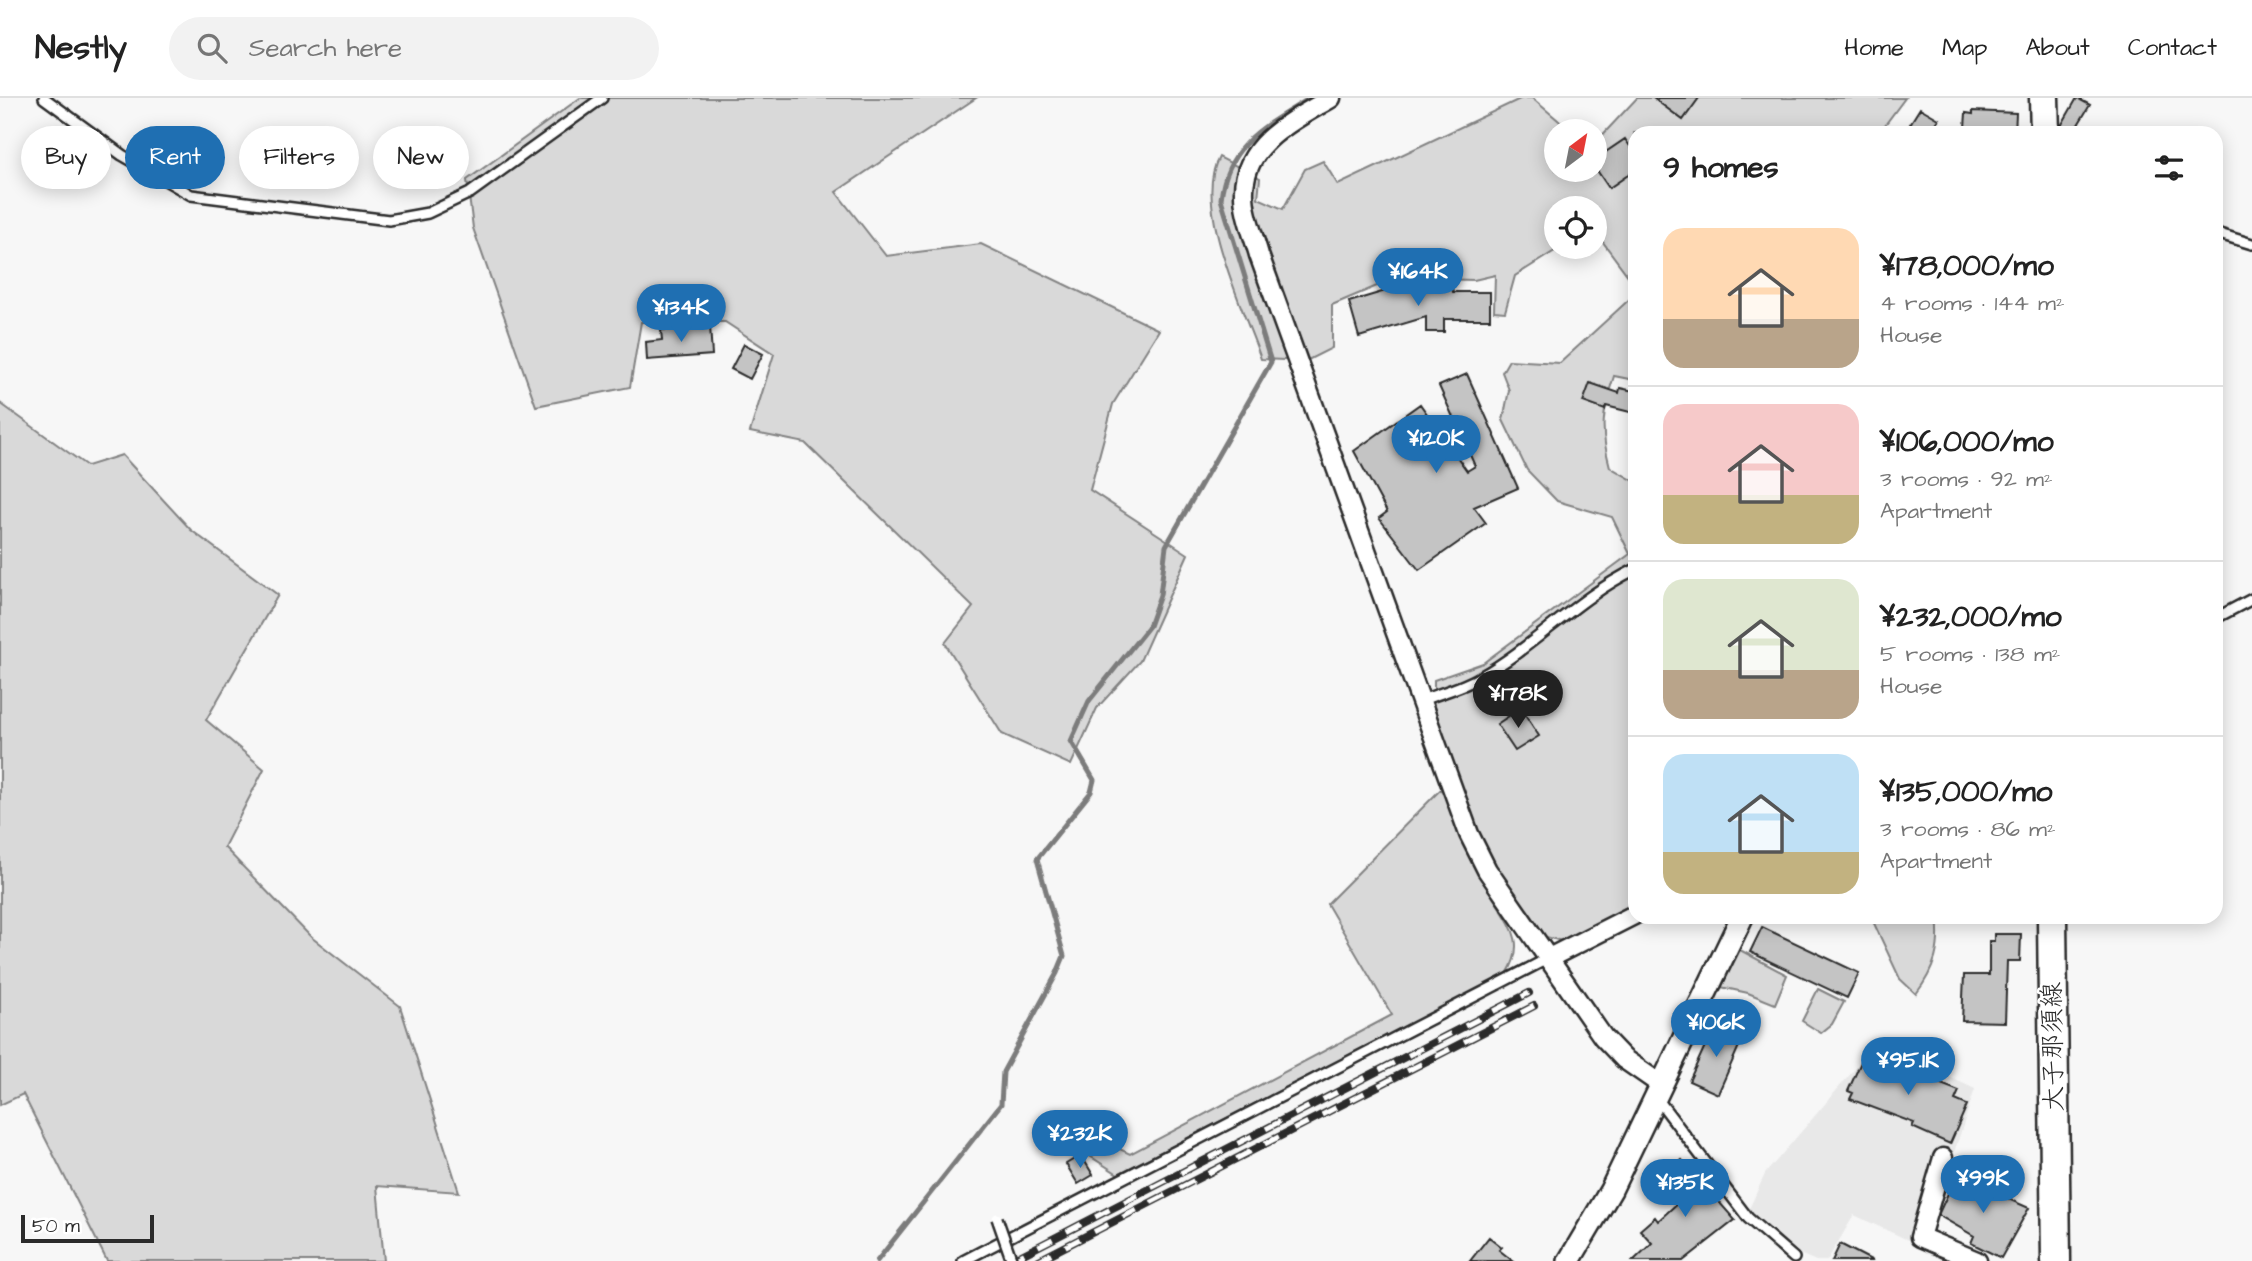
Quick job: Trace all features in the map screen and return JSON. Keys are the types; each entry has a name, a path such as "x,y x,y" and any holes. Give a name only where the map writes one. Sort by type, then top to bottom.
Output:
{"main road":[{"path":"2044,98 2045,126"},
{"name":"大子那須線","path":"2052,924 2056,1261"}],"street":[{"path":"1331,98 1282,128 1261,145 1249,167 1243,189 1259,255 1469,834 1487,870 1603,1037 1657,1090"},
{"path":"1547,959 1628,918"},
{"path":"1569,1261 1611,1190 1739,924"},
{"path":"1943,1158 1920,1237 1977,1261"}],"lane":[{"path":"44,98 122,155 191,195 389,220 428,213 470,193 602,98"},
{"path":"2223,235 2252,244"},
{"path":"1420,701 1478,679 1517,653 1575,606 1628,574"},
{"path":"2223,614 2252,599"},
{"path":"963,1261 1547,959"},
{"path":"1657,1090 1748,1218 1794,1258"},
{"path":"997,1218 1012,1261"}],"shaded area":[{"path":"580,98 976,98 836,192 886,256 981,244 1159,330 1113,404 1090,490 1188,554 1140,661 1097,708 1071,765 1002,734 945,643 973,607 805,443 750,432 774,354 725,322 641,322 630,387 536,406 473,228 469,179"},
{"path":"1522,98 1532,98 1557,119 1544,119 1544,182 1607,182 1607,130 1637,98 1905,98 1884,126 1628,126 1628,276 1607,248 1607,196 1544,196 1544,258 1515,276 1505,312 1494,311 1495,275 1474,280 1396,278 1332,305 1332,348 1306,361 1261,359 1233,286 1216,229 1212,177 1219,157 1260,178 1258,198 1283,209 1305,169 1323,161 1338,185"},
{"path":"1628,301 1628,379 1614,376 1605,411 1604,431 1610,467 1628,478 1628,550 1612,517 1557,501 1527,470 1503,420 1509,390 1502,372 1509,360 1560,363"},
{"path":"0,403 87,466 122,455 191,530 278,595 206,720 264,769 224,847 311,937 400,1006 459,1192 377,1186 384,1261 107,1261 23,1094 0,1105"},
{"path":"1628,555 1628,909 1566,942 1542,936 1507,887 1493,897 1510,925 1516,943 1513,963 1507,974 1118,1174 1066,1141 1073,1127 1130,1154 1392,1015 1327,904 1456,774 1434,706 1434,680 1483,663"},
{"path":"1874,924 1937,924 1935,958 1928,976 1916,994 1900,979"},
{"path":"1740,950 1787,975 1775,1004 1748,993 1721,987"},
{"path":"1818,989 1844,1002 1832,1024 1821,1033 1802,1021"},
{"path":"1877,1043 1975,1089 1923,1247 1854,1215 1827,1261 1816,1261 1802,1255 1749,1209 1765,1174"}],"building":[{"path":"1653,98 1699,98 1683,120"},
{"path":"2077,98 2090,105 2077,126 2061,126"},
{"path":"1920,108 1939,119 1934,126 1910,124"},
{"path":"1973,111 2016,113 2015,126 1965,126 1966,113 1973,114"},
{"path":"1625,139 1628,143 1628,175 1609,188 1605,182 1607,151"},
{"path":"1429,283 1451,283 1453,292 1490,292 1490,319 1444,319 1444,332 1426,332 1426,317 1359,337 1349,302 1392,289 1427,289"},
{"path":"710,326 712,355 647,360 646,342 662,340 661,330"},
{"path":"744,344 763,354 750,379 731,369"},
{"path":"1467,374 1518,488 1474,507 1486,523 1419,570 1379,518 1387,512 1354,451 1420,404 1467,471 1475,466 1439,386"},
{"path":"1590,383 1619,393 1620,388 1628,390 1628,412 1606,406 1605,410 1583,402"},
{"path":"1521,708 1539,736 1515,751 1497,724"},
{"path":"1762,927 1859,973 1847,998 1750,952"},
{"path":"1994,934 2021,934 2020,961 2007,961 2005,1022 1962,1021 1964,975 1989,975 1989,941 1994,941"},
{"path":"1715,1024 1743,1037 1718,1094 1689,1081"},
{"path":"1882,1049 1897,1056 1893,1065 1959,1091 1955,1100 1967,1105 1950,1144 1912,1127 1914,1123 1850,1099 1853,1093 1848,1091 1861,1062 1865,1064 1869,1054 1878,1058"},
{"path":"1081,1155 1093,1175 1078,1184 1066,1164"},
{"path":"1682,1160 1735,1220 1683,1261 1633,1261 1652,1243 1640,1230 1655,1217 1658,1221 1680,1201 1661,1178"},
{"path":"1956,1176 2029,1208 2001,1258 1971,1243 1974,1236 1938,1215"},
{"path":"1489,1237 1502,1247 1499,1250 1513,1261 1470,1261"},
{"path":"1840,1244 1873,1261 1832,1261"}],"waterway":[{"path":"877,1261 1001,1104 1003,1072 1064,956 1037,859 1091,792 1094,780 1071,741 1089,701 1149,626 1160,595 1166,546 1271,362 1221,199 1225,180 1231,163 1252,138 1310,98"}],"railway":[{"path":"1010,1261 1529,993"},
{"path":"1037,1261 1534,1006"}]}
